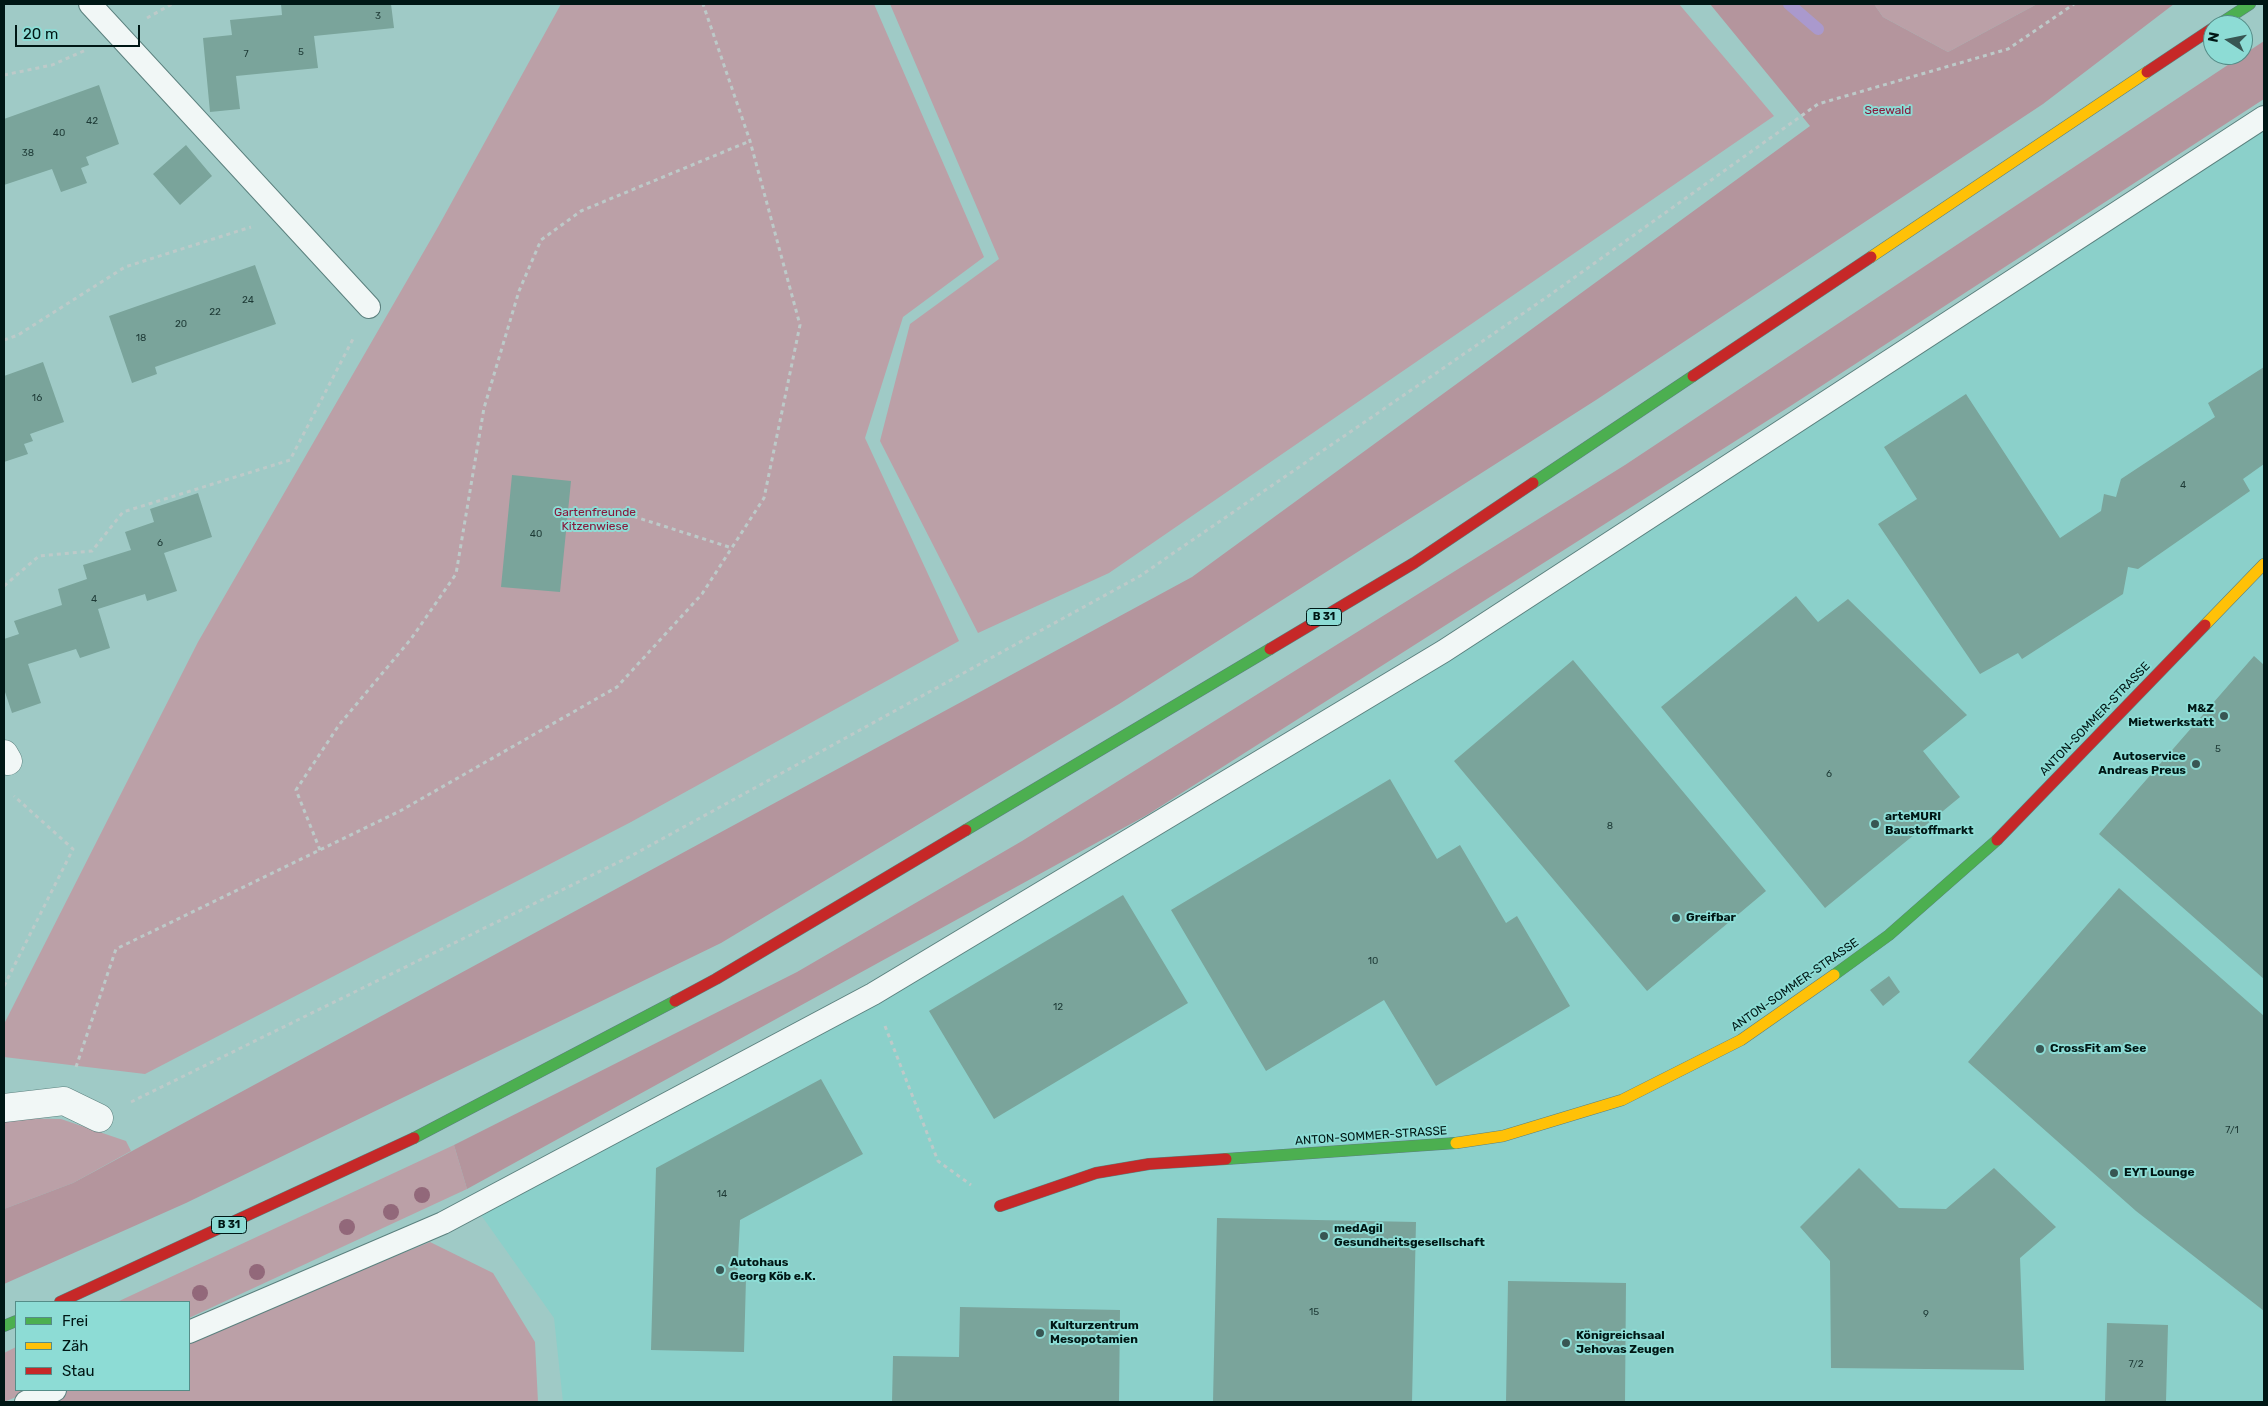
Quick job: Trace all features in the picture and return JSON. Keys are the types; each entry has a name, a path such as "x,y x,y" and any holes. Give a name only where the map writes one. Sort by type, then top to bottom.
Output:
{"main road":[{"path":"2233,15 2250,4"},
{"name":"B 31","path":"62,1301 398,1146 716,979 1414,564 2203,35"},
{"name":"ANTON-SOMMER-STRASSE","path":"1000,1206 1096,1173 1149,1164 1439,1146 1504,1136 1622,1100 1741,1040 1801,1000 1889,936 1983,854 2264,564"}],"street":[{"path":"4,1108 64,1101 100,1118"}],"lane":[{"path":"90,4 369,306"},
{"path":"190,1332 443,1223 873,994 1444,651 2264,117"},
{"path":"26,1402 53,1391"}],"path":[{"path":"64,1101 116,949 400,810 617,687 702,594 764,498 800,325 750,141 703,4"},
{"path":"100,1118 632,856 1140,576 1547,297 1818,104 2008,49 2074,4"},
{"path":"4,75 52,65 117,35"},
{"path":"320,850 296,790 339,725 411,639 456,574 484,408 519,291 541,240 581,211 750,141"},
{"path":"4,340 18,334 125,267 285,216"},
{"path":"4,586 39,556 92,551 123,512 290,460 369,306"},
{"path":"626,514 732,548"},
{"path":"4,986 73,849 11,793"},
{"path":"873,994 938,1162 1000,1206"}],"shaded area":[{"path":"2264,127 2264,1402 563,1402 554,1318 481,1215 1446,656"}],"green space":[{"name":"Gartenfreunde Kitzenwiese","path":"561,4 874,4 984,257 903,317 865,438 959,641 631,822 145,1074 4,1057 4,1024 198,642 438,227"},
{"path":"890,4 1679,4 1774,116 1109,573 978,633 880,441 910,324 999,259"},
{"name":"Seewald","path":"1710,4 1874,4 1883,17 1948,52 2037,4 2174,4 2043,104 1596,400 1119,704 721,943 186,1203 4,1284 4,1209 73,1183 1192,577 1810,126"},
{"path":"1874,4 2037,4 1948,52 1883,17"},
{"path":"2264,41 2264,99 1792,405 1147,815 467,1189 454,1145 797,972 1022,841 1625,465 2228,65 2253,65 2253,48"},
{"path":"4,1118 61,1119 126,1141 131,1151 73,1183 4,1209"},
{"path":"454,1145 467,1189 190,1318 190,1301 119,1301"},
{"path":"430,1242 493,1273 535,1342 538,1402 37,1402 65,1391 190,1391 190,1340"},
{"path":"15,1348 15,1391 31,1391 4,1402 4,1353"}],"building":[{"path":"281,4 391,4 394,28 314,36 318,68 236,76 240,109 210,112 203,38 232,35 230,20 282,15"},
{"path":"99,85 119,144 86,157 89,165 81,168 87,183 61,192 52,169 4,185 4,119"},
{"path":"186,145 212,176 180,205 153,174"},
{"path":"255,265 276,324 155,367 157,374 132,383 109,316"},
{"path":"43,362 64,422 30,434 33,441 24,444 28,454 4,462 4,376"},
{"path":"2264,367 2264,464 2243,479 2250,491 2138,569 2128,567 2123,594 2022,659 2018,653 1980,674 1878,524 1917,499 1884,447 1966,394 2060,538 2101,511 2104,494 2116,497 2121,479 2215,417 2208,403"},
{"path":"512,475 571,481 560,592 501,587"},
{"path":"198,493 212,537 164,553 177,591 147,601 145,594 98,609 110,648 80,658 76,649 28,664 41,703 12,713 4,689 4,639 19,634 14,621 62,605 58,589 87,579 83,565 131,550 125,532 154,522 150,509"},
{"path":"1796,596 1818,622 1848,599 1967,715 1923,751 1960,797 1825,908 1661,707"},
{"path":"2254,656 2264,665 2264,979 2099,834"},
{"path":"1573,660 1766,891 1647,991 1454,761"},
{"path":"1390,779 1437,859 1460,845 1506,923 1517,916 1570,1006 1436,1086 1384,1000 1266,1071 1171,910"},
{"path":"2119,888 2264,1016 2264,1311 2136,1211 1968,1062"},
{"path":"1123,895 1188,1003 994,1119 929,1011"},
{"path":"1889,976 1900,992 1883,1006 1870,990"},
{"path":"821,1079 863,1154 740,1220 737,1278 746,1278 744,1352 651,1350 656,1168"},
{"path":"1859,1168 1899,1208 1946,1209 1994,1168 2056,1227 2020,1258 2024,1370 1831,1368 1830,1261 1800,1227"},
{"path":"1217,1218 1416,1222 1412,1402 1213,1402"},
{"name":"Königreichsaal Jehovas Zeugen","path":"1508,1281 1626,1283 1625,1402 1506,1402"},
{"name":"Kulturzentrum Mesopotamien","path":"960,1307 1120,1310 1119,1402 892,1402 893,1356 959,1357"},
{"path":"2107,1323 2168,1325 2166,1402 2105,1402"}],"waterway":[{"path":"1789,4 1818,29"}],"traffic: fast":[{"path":"2233,15 2250,4"},
{"path":"1533,483 1693,376"},
{"path":"966,830 1270,649"},
{"path":"1834,975 1889,935 1997,840"},
{"path":"414,1138 675,1001"},
{"path":"1226,1159 1456,1143"},
{"path":"4,1326 15,1321"}],"traffic: slow":[{"path":"1871,257 2147,72"},
{"path":"2205,625 2264,564"},
{"path":"1456,1143 1503,1136 1622,1100 1741,1040 1834,975"}],"traffic: jam":[{"path":"2147,72 2203,35"},
{"path":"1693,376 1871,257"},
{"path":"1270,649 1414,563 1533,483"},
{"path":"1997,840 2205,625"},
{"path":"675,1001 716,979 966,830"},
{"path":"62,1301 414,1138"},
{"path":"1000,1206 1096,1173 1149,1164 1226,1159"}],"place":[{"name":"M&Z Mietwerkstatt","path":"2224,716"},
{"name":"Autoservice Andreas Preus","path":"2196,764"},
{"name":"arteMURI Baustoffmarkt","path":"1875,824"},
{"name":"Greifbar","path":"1676,918"},
{"name":"CrossFit am See","path":"2040,1049"},
{"name":"EYT Lounge","path":"2114,1173"},
{"name":"medAgil Gesundheitsgesellschaft","path":"1324,1236"},
{"name":"Autohaus Georg Köb e.K.","path":"720,1270"},
{"name":"Kulturzentrum Mesopotamien","path":"1040,1333"},
{"name":"Königreichsaal Jehovas Zeugen","path":"1566,1343"}]}
